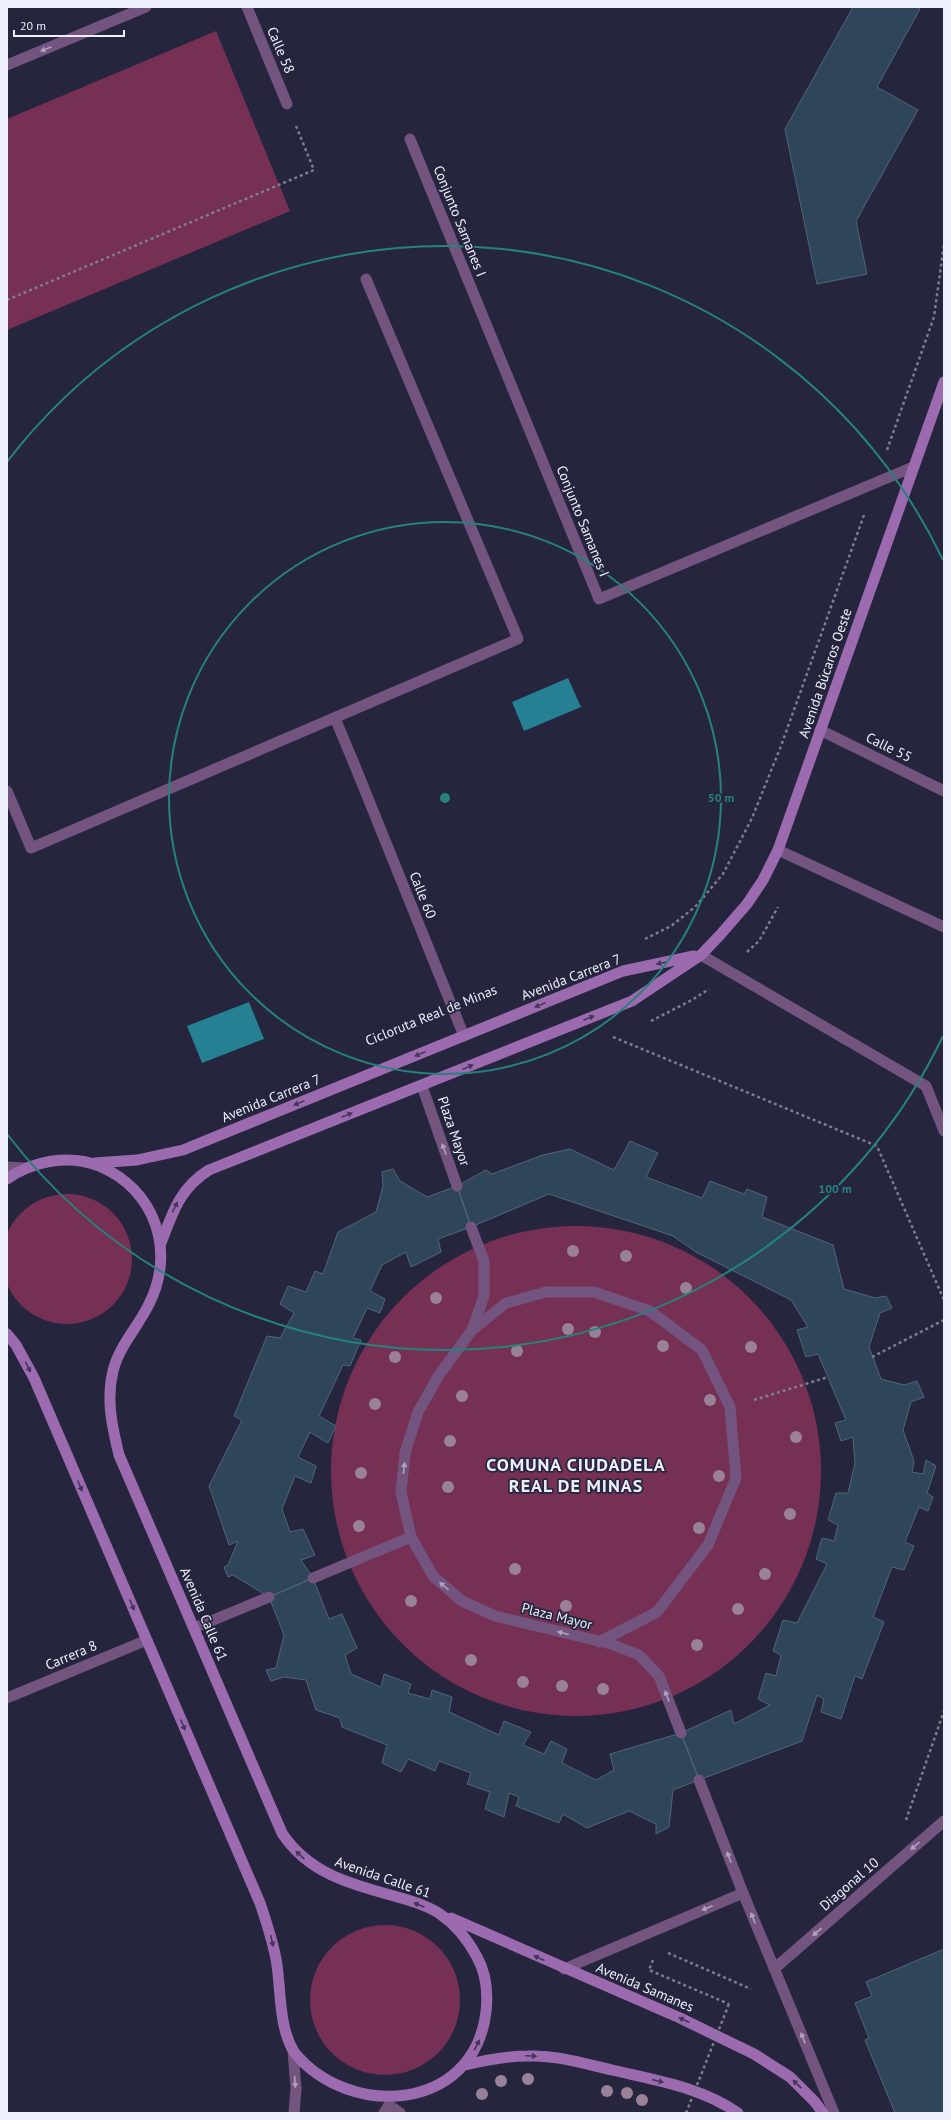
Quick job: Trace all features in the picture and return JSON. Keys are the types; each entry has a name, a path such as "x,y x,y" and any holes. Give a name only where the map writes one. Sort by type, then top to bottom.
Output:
{"main road":[{"name":"Avenida Búcaros Oeste","path":"700,955 740,913 763,880 778,850 944,382"},
{"name":"Avenida Carrera 7","path":"92,1163 136,1160 183,1150 623,971 700,955"},
{"path":"161,1243 172,1212 183,1192 195,1179 209,1170 632,1001 700,955"},
{"name":"Avenida Calle 61","path":"7,1180 25,1168 43,1162 71,1160 92,1163 110,1170 126,1181 138,1193 149,1208 161,1243 162,1263 156,1292 126,1342 113,1370 110,1394 110,1413 119,1455 282,1833 291,1846 301,1857 316,1868 337,1878 408,1900 439,1913 455,1926 468,1942 478,1959 485,1978 488,2001 485,2025 477,2046 465,2065 441,2088 410,2102 387,2109 359,2102 334,2092 310,2074 293,2050 282,2019 277,1963 269,1930 260,1904 34,1378 16,1345 7,1334"},
{"name":"Avenida Samanes","path":"439,1913 564,1969 680,2018 754,2054 790,2077 815,2102 822,2113"},
{"path":"465,2065 499,2057 529,2056 559,2058 686,2088 725,2104 738,2113"}],"street":[{"path":"7,64 146,7"},
{"name":"Calle 58","path":"247,7 287,104"},
{"name":"Conjunto Samanes I","path":"410,139 598,599 913,468"},
{"path":"7,792 31,848 518,638 366,279"},
{"name":"Calle 60","path":"335,718 464,1036"},
{"name":"Calle 55","path":"820,730 944,791"},
{"path":"778,850 944,927"},
{"path":"700,955 926,1086 944,1131"},
{"name":"Plaza Mayor","path":"422,1086 457,1186"},
{"path":"7,1167 25,1168"},
{"name":"Plaza Mayor","path":"471,1227 484,1261 484,1296 472,1330 439,1374 418,1412 405,1453 401,1492 411,1537 433,1576 462,1601 495,1616 599,1642 639,1655 659,1676 681,1733"},
{"path":"472,1330 506,1303 546,1292 594,1292 650,1311 702,1350 730,1407 736,1478 708,1545 657,1612 599,1642"},
{"path":"313,1578 411,1537"},
{"path":"194,1628 269,1597"},
{"name":"Carrera 8","path":"7,1698 147,1640"},
{"path":"699,1780 743,1893 834,2113"},
{"name":"Diagonal 10","path":"774,1969 944,1821"},
{"path":"564,1969 743,1893"},
{"path":"293,2050 296,2089 294,2113"},
{"path":"387,2109 400,2113"}],"path":[{"path":"7,300 314,170 287,104"},
{"path":"639,941 671,926 695,907 723,874 752,818 781,746"},
{"path":"613,1036 877,1146 944,1300"},
{"path":"872,1357 944,1320"},
{"path":"730,1407 828,1377"},
{"path":"903,1827 944,1711"},
{"path":"665,1952 751,1989"},
{"path":"655,1956 649,1970 729,2004 686,2113"}],"shaded area":[{"path":"216,31 290,211 7,330 7,119"},
{"path":"568,678 581,707 524,731 512,702"},
{"path":"249,1002 264,1039 202,1063 187,1026"},
{"path":"73,1194 92,1199 113,1213 127,1234 131,1246 131,1272 127,1284 113,1305 92,1319 80,1323 61,1324 42,1319 21,1305 7,1284 3,1272 2,1253 7,1234 21,1213 42,1199 54,1195"},
{"path":"576,1226 600,1227 647,1236 692,1255 732,1281 766,1315 792,1355 811,1400 820,1447 820,1495 811,1542 792,1587 766,1627 732,1661 692,1687 647,1706 600,1715 576,1716 552,1715 505,1706 460,1687 420,1661 386,1627 360,1587 341,1542 332,1495 331,1471 332,1447 341,1400 360,1355 386,1315 420,1281 460,1255 505,1236 552,1227"},
{"path":"385,1925 414,1931 438,1947 454,1971 460,2000 454,2029 438,2053 414,2069 385,2075 356,2069 332,2053 316,2029 310,2000 316,1971 332,1947 356,1931"}],"building":[{"path":"853,7 915,7 920,9 877,87 918,110 856,221 867,274 817,284 785,129"},
{"path":"630,1141 658,1153 646,1177 702,1198 710,1181 744,1194 747,1189 767,1197 762,1217 833,1245 844,1289 875,1298 886,1296 892,1308 880,1313 869,1347 881,1379 904,1385 917,1381 924,1397 911,1402 903,1430 914,1461 912,1472 923,1474 926,1460 936,1466 927,1493 933,1497 928,1511 919,1507 905,1542 914,1546 904,1570 892,1567 873,1617 884,1622 862,1679 855,1676 841,1719 821,1712 824,1699 817,1695 802,1741 699,1780 681,1733 731,1710 734,1724 770,1705 758,1699 766,1673 776,1676 781,1655 773,1651 783,1620 797,1623 827,1564 816,1559 822,1538 834,1541 838,1525 828,1520 836,1493 848,1493 855,1463 853,1437 841,1441 835,1423 846,1420 818,1354 806,1357 797,1330 808,1327 791,1300 696,1252 673,1236 549,1194 471,1227 457,1186 486,1170 492,1174 543,1155 570,1149 614,1170"},
{"path":"393,1169 400,1181 427,1197 457,1186 471,1227 438,1239 441,1252 411,1267 406,1252 382,1265 370,1291 385,1299 380,1313 367,1308 353,1338 361,1340 350,1366 343,1365 319,1416 336,1426 328,1443 310,1432 298,1457 316,1466 311,1483 295,1476 282,1509 290,1532 303,1529 315,1555 301,1560 313,1578 269,1597 233,1575 228,1577 224,1567 228,1565 238,1541 229,1545 209,1486 242,1420 234,1416 267,1336 280,1338 294,1313 280,1304 288,1286 306,1292 315,1271 323,1274 338,1232 376,1212 383,1186 382,1172"},
{"path":"313,1578 329,1619 342,1614 357,1648 345,1655 351,1674 381,1687 384,1674 411,1684 408,1693 430,1699 432,1690 452,1697 449,1712 499,1735 504,1721 531,1732 523,1745 544,1754 551,1741 567,1749 562,1763 596,1780 614,1770 610,1754 681,1733 699,1780 673,1790 669,1827 656,1834 656,1824 629,1811 587,1828 563,1814 559,1823 516,1806 519,1797 509,1793 504,1817 485,1809 490,1792 467,1784 471,1773 439,1761 435,1771 408,1759 401,1772 382,1763 387,1745 342,1727 340,1718 316,1710 306,1680 284,1677 271,1681 266,1670 276,1668 284,1635 269,1597"},
{"path":"944,1949 944,2113 895,2113 865,2040 869,2038 855,2003 872,1996 866,1982"}],"district":[{"name":"COMUNA CIUDADELA REAL DE MINAS","path":"576,1474"}]}
